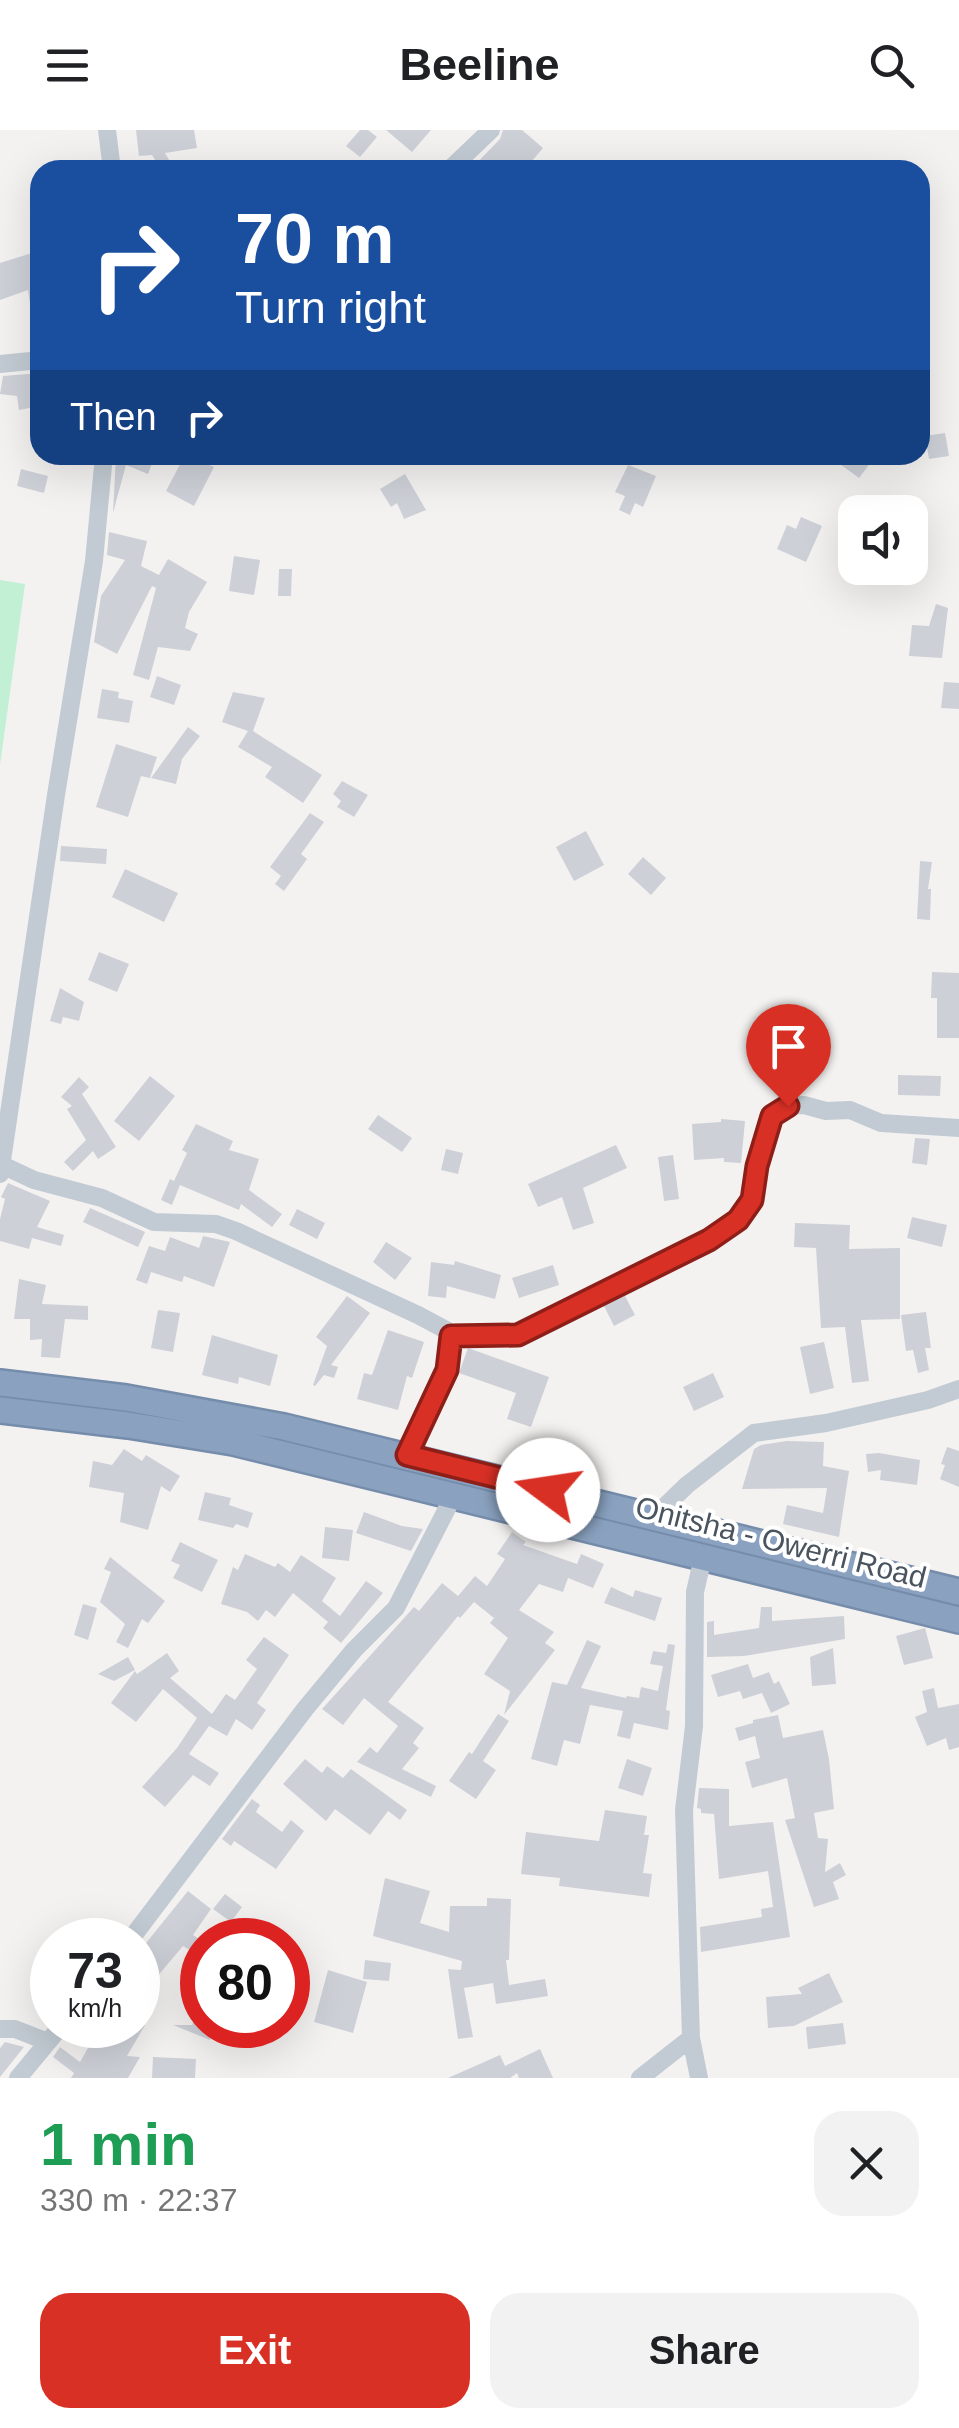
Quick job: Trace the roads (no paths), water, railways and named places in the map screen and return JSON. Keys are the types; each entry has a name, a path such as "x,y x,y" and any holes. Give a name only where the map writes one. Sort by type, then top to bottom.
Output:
{"highway":[{"name":"Onitsha - Owerri Road","path":"0,1383 126,1398 284,1426 959,1592"},
{"name":"Onitsha - Owerri Road","path":"0,1410 128,1424 234,1442 959,1620"}],"street":[{"path":"107,130 111,160"},
{"path":"460,160 491,130"},
{"path":"0,364 30,361"},
{"path":"103,465 94,561 1,1169 102,1198 154,1222 216,1224 236,1231 446,1330 451,1336 447,1370 407,1455"},
{"path":"451,1336 518,1335 709,1240 738,1220 752,1200 757,1166 772,1116 788,1106 850,1110 881,1122 959,1128"},
{"path":"654,1516 686,1485 754,1433 826,1423 959,1390"},
{"path":"147,1918 305,1709 354,1650 396,1608 454,1495"},
{"path":"698,2078 691,2038 684,1810 694,1726 695,1592 703,1556"},
{"path":"0,2029 30,2035"},
{"path":"640,2078 691,2038"},
{"path":"18,2078 43,2048"}]}
